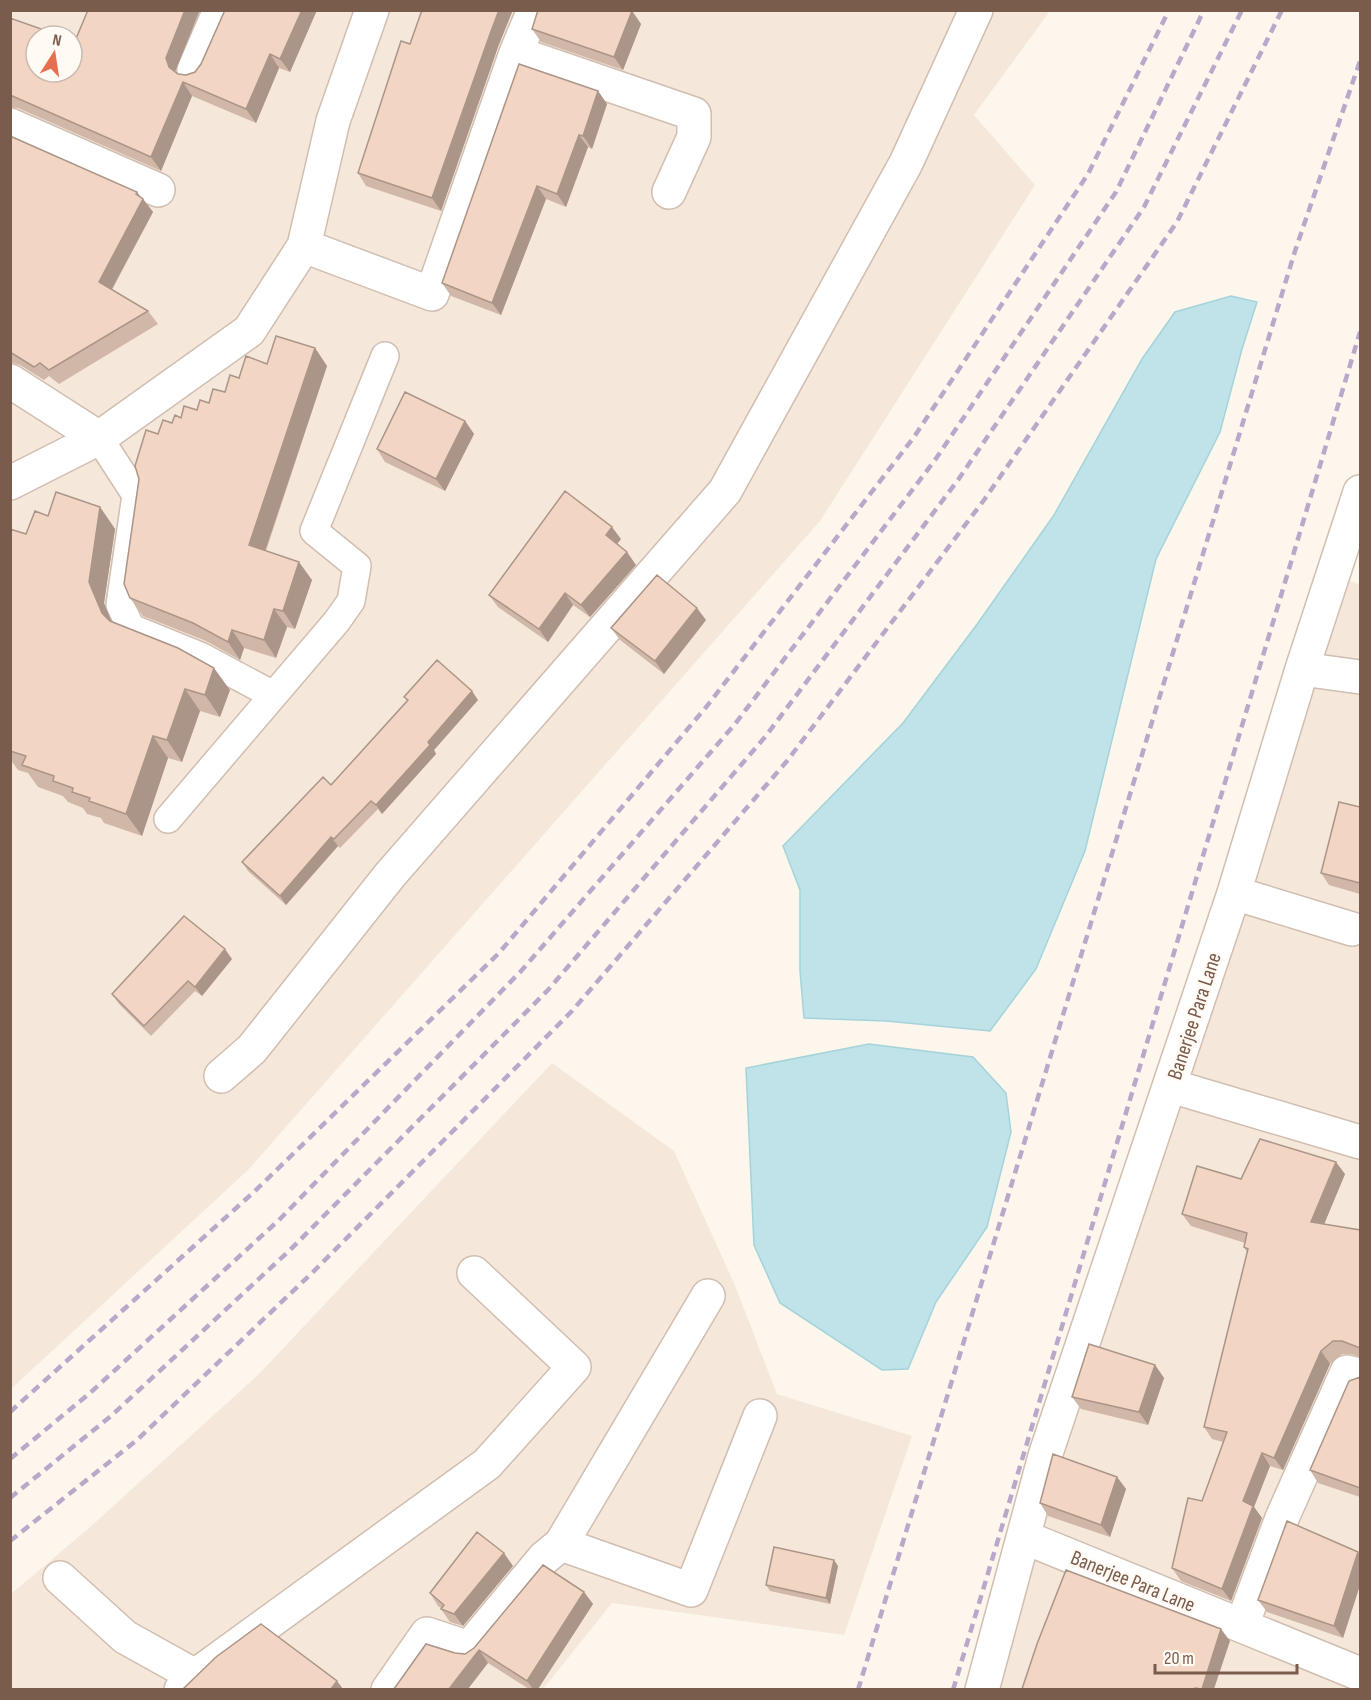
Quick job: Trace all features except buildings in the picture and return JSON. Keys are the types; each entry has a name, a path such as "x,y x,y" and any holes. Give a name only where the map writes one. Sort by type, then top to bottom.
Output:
{"street":[{"path":"195,70 220,10"},
{"path":"10,483 99,438 249,331 304,246 333,121 372,10"},
{"path":"304,246 432,294 516,53 534,10"},
{"path":"220,1076 252,1049 390,875 725,491 906,163 976,10"},
{"path":"516,53 694,114 694,137 669,192"},
{"path":"10,125 158,190"},
{"path":"10,381 99,438"},
{"name":"Banerjee Para Lane","path":"982,1689 1045,1456 1171,1086 1234,893 1302,669 1359,503"},
{"path":"1302,669 1360,677"},
{"path":"1234,893 1352,929"},
{"path":"1171,1086 1360,1142"},
{"path":"60,1578 125,1637 188,1683 487,1464 574,1367 474,1273"},
{"path":"388,1689 427,1634 469,1648 544,1558 561,1544 708,1296"},
{"path":"1242,1625 1282,1518 1347,1372 1360,1376"},
{"path":"561,1544 691,1590 760,1416"},
{"name":"Banerjee Para Lane","path":"1024,1537 1360,1674"}],"lane":[{"path":"168,819 337,621 351,601 357,566 314,531 385,356"},
{"path":"99,438 135,495 120,605 131,627 200,656 273,695"}],"shaded area":[{"path":"11,11 1050,11 974,115 1035,185 820,521 248,1170 11,1389"},
{"path":"1328,574 1360,584 1360,1129 1175,1076"},
{"path":"552,1063 674,1151 734,1283 777,1394 912,1436 844,1635 612,1603 543,1689 11,1690 11,1594 89,1528 258,1375"},
{"path":"1168,1100 1360,1156 1360,1668 1281,1624 1029,1519"},
{"path":"1018,1541 1360,1690 975,1690"}],"water":[{"path":"1231,296 1257,302 1220,432 1156,559 1085,851 1036,969 990,1031 886,1021 804,1018 800,971 800,890 783,846 903,723 978,623 1054,515 1142,359 1175,312"},
{"path":"869,1044 973,1057 1006,1093 1011,1132 987,1227 936,1302 908,1369 882,1370 780,1303 754,1245 746,1068"}],"railway":[{"path":"10,1412 255,1191 499,953 707,706 914,437 1088,174 1169,10"},
{"path":"10,1459 90,1393 279,1220 522,970 735,724 935,460 1116,192 1204,10"},
{"path":"10,1498 111,1416 290,1250 548,990 765,737 958,480 1144,207 1242,10"},
{"path":"10,1541 137,1440 314,1271 572,1011 787,761 984,500 1177,222 1282,10"},
{"path":"858,1690 1295,251 1360,61"},
{"path":"953,1690 1360,332"}]}
